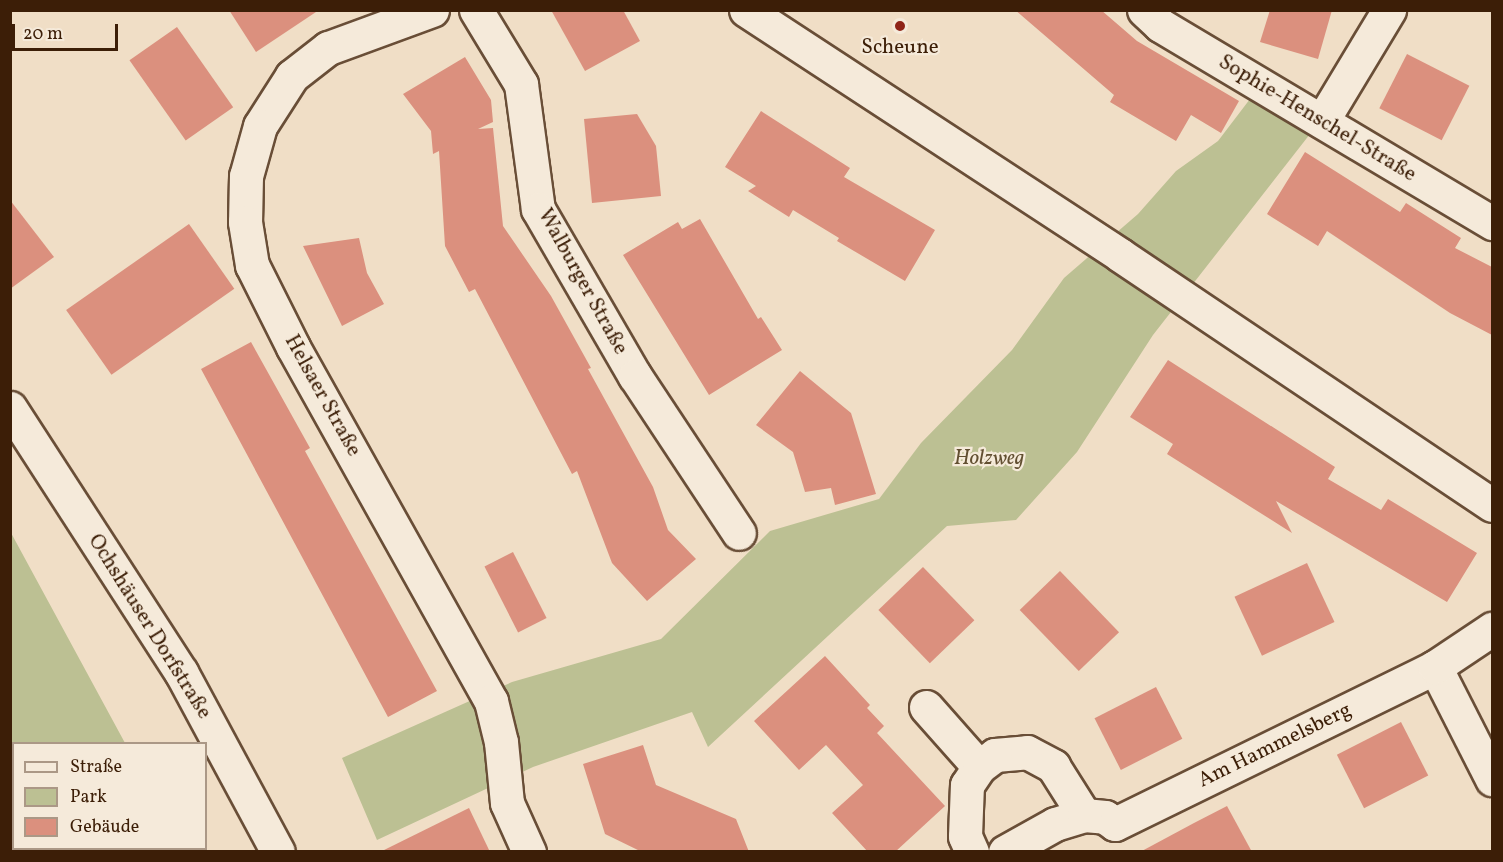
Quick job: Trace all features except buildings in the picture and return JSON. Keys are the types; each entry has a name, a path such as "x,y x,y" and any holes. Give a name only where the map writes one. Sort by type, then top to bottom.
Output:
{"street":[{"name":"Helsaer Straße","path":"432,10 328,48 292,76 260,126 246,176 244,222 252,265 293,347 491,701 501,742 507,803 529,852"},
{"name":"Walburger Straße","path":"476,10 520,84 538,209 635,376 739,533"},
{"path":"746,10 1120,255 1492,506"},
{"name":"Sophie-Henschel-Straße","path":"1144,10 1160,25 1492,223"},
{"path":"1322,121 1389,10"},
{"name":"Ochshäuser Dorfstraße","path":"10,408 181,672 278,852"},
{"name":"Am Hammelsberg","path":"1084,815 1105,817 1113,838 1435,667 1492,629"},
{"path":"1435,667 1492,779"},
{"path":"927,707 979,767"},
{"path":"972,852 965,836 964,811 968,785 979,767 995,755 1028,752 1053,766 1084,815 1055,824 1005,852"}],"green space":[{"name":"Holzweg","path":"1250,99 1310,134 1153,335 1077,452 1016,520 947,526 708,747 692,712 533,767 377,840 342,758 512,682 661,639 770,531 879,499 921,443 1012,350 1064,278 1138,214 1176,171 1218,141"},
{"path":"10,531 124,742 12,742 12,850 184,851 11,851"}],"place":[{"name":"Scheune","path":"900,26"}]}
